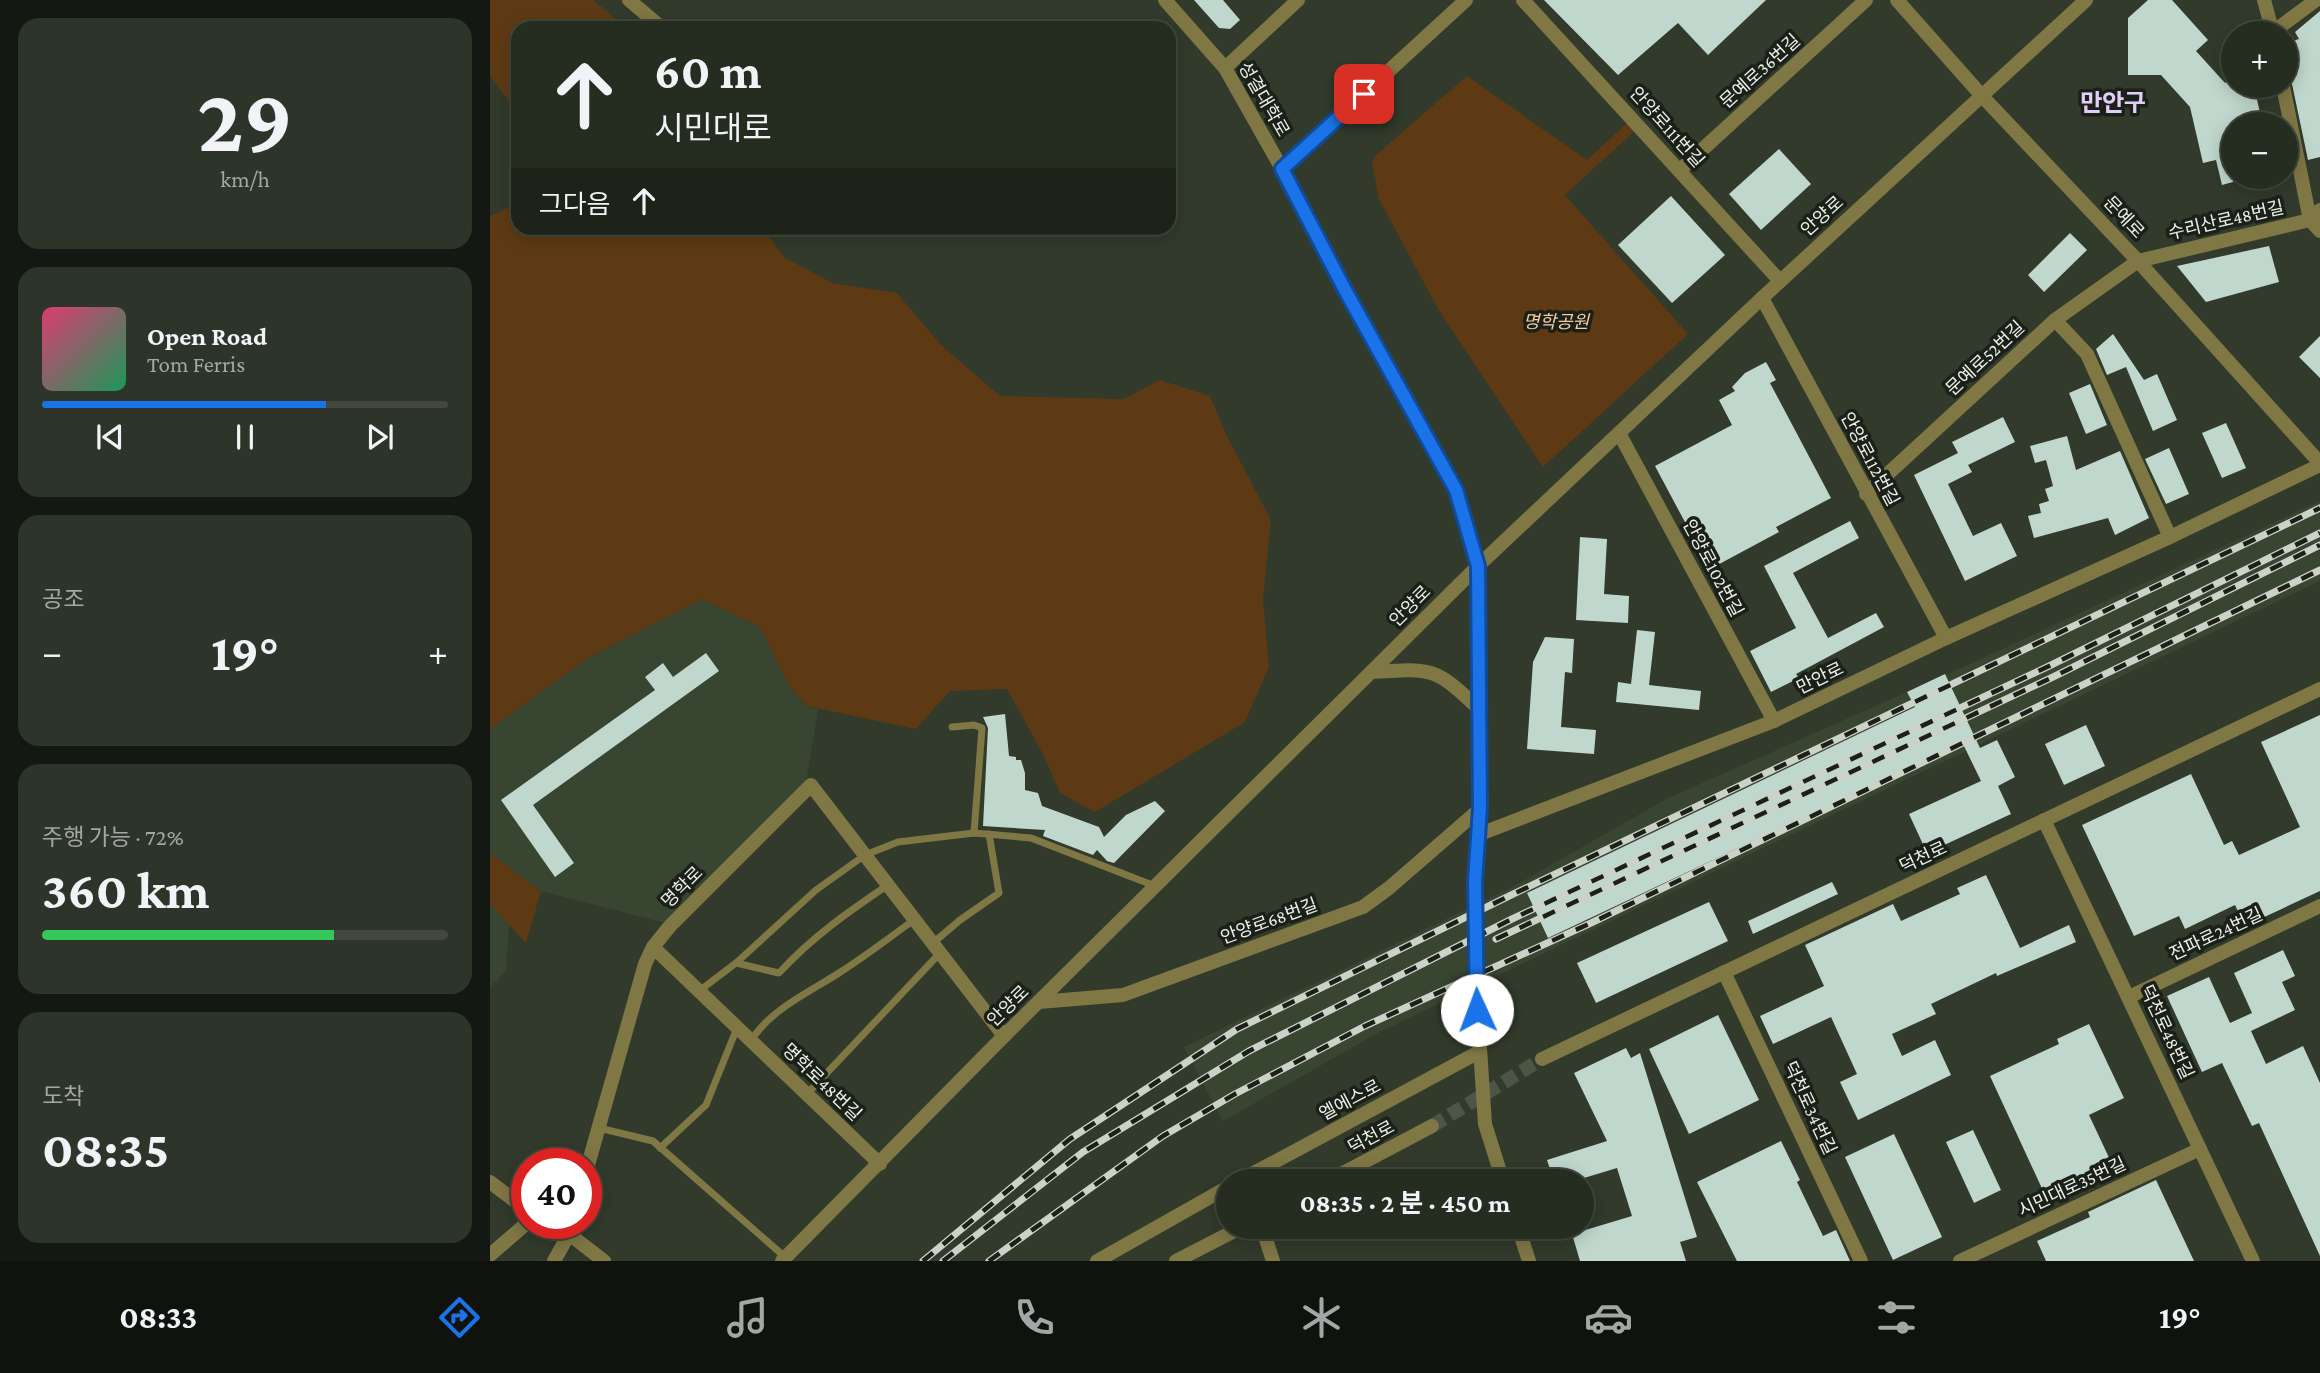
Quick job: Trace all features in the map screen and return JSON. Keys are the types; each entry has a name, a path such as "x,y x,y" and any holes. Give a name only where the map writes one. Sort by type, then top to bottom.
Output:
{"street":[{"path":"629,0 654,21"},
{"name":"성결대학로","path":"1165,0 1225,68 1282,169 1345,290 1456,490 1478,566 1480,834 1475,882 1476,988 1485,1124 1499,1169"},
{"path":"1225,68 1298,0"},
{"path":"1282,169 1466,0"},
{"name":"안양로111번길","path":"1523,0 1780,281"},
{"name":"문예로36번길","path":"1680,170 1866,0"},
{"name":"문예로","path":"1897,0 1982,96 2138,261 2320,464"},
{"name":"안양로","path":"783,1259 1478,566 1780,281 2086,0"},
{"path":"2264,0 2270,21"},
{"path":"2289,21 2316,0"},
{"path":"2286,98 2317,220"},
{"name":"수리산로48번길","path":"2138,261 2317,220"},
{"name":"문예로52번길","path":"1866,494 2055,320 2138,261"},
{"name":"안양로112번길","path":"1762,298 1946,638"},
{"path":"2055,320 2087,354 2169,537"},
{"name":"안양로102번길","path":"1619,433 1774,721"},
{"name":"만안로","path":"1480,834 1774,721 2320,464"},
{"path":"1372,672 1420,669 1434,672 1452,683 1479,709"},
{"name":"덕천로","path":"1542,1059 2320,689"},
{"name":"명학로","path":"593,1148 645,964 653,947 670,926 811,785 1004,1036"},
{"name":"안양로68번길","path":"1039,1002 1122,995 1363,907 1389,888 1480,808"},
{"name":"덕천로48번길","path":"2044,820 2253,1261"},
{"name":"전파로24번길","path":"2129,997 2320,906"},
{"name":"명학로48번길","path":"653,947 880,1164"},
{"name":"덕천로34번길","path":"1724,972 1861,1261"},
{"name":"엘에스로","path":"1261,1169 1479,1052"},
{"name":"덕천로","path":"1351,1169 1432,1126"},
{"name":"시민대로35번길","path":"1960,1261 2200,1149"},
{"path":"490,1182 511,1198"},
{"path":"1097,1261 1216,1194"},
{"path":"490,1255 511,1237"},
{"path":"554,1261 565,1239"},
{"path":"581,1239 604,1261"},
{"path":"1176,1261 1219,1239"},
{"path":"1266,1239 1273,1261"},
{"path":"1522,1239 1529,1261"}],"lane":[{"path":"952,727 974,724 982,728 974,832"},
{"path":"699,991 736,963 817,890 865,855 898,842 974,832 1031,838 1156,886"},
{"path":"807,1094 960,920 999,893 989,834"},
{"path":"736,963 779,973 802,948 833,922 888,885"},
{"path":"751,1041 756,1032 794,1000 841,972 915,920"},
{"path":"660,1148 706,1105 737,1027"},
{"path":"599,1128 653,1141 783,1259"}],"shaded area":[{"path":"2320,501 2320,581 1378,1033 1223,1121 1184,1047 1512,887 1666,799 1970,664"},
{"path":"702,599 760,627 789,686 805,706 818,709 806,782 665,923 541,891 490,853 490,729 588,658"},
{"path":"490,904 509,924 506,971 490,987"}],"green space":[{"path":"490,0 593,0 619,21 511,21 511,104 490,76"},
{"name":"명학공원","path":"1467,76 1587,160 1629,121 1636,130 1565,195 1688,334 1543,467 1438,309 1379,199 1372,163 1376,155"},
{"path":"511,206 511,235 768,235 784,257 832,283 897,293 941,345 1000,396 1124,399 1160,380 1210,396 1227,436 1271,520 1263,599 1269,667 1245,722 1095,812 1060,793 1045,758 1007,689 950,691 916,729 806,706 789,686 760,627 702,599 588,658 490,729 490,216"},
{"path":"490,853 541,891 526,943 490,904"}],"building":[{"path":"1194,0 1223,0 1240,20 1230,29 1219,28"},
{"path":"1544,0 1766,0 1708,55 1678,23 1618,75"},
{"path":"2148,0 2172,0 2208,40 2196,51 2221,79 2221,98 2257,98 2260,112 2221,112 2221,181 2216,160 2203,163 2190,107 2161,75 2128,75 2128,18"},
{"path":"2320,11 2320,157 2308,160 2295,98 2298,98 2298,29"},
{"path":"1779,149 1811,184 1761,230 1729,194"},
{"path":"1671,196 1725,255 1672,303 1618,245"},
{"path":"2070,233 2087,250 2044,292 2028,275"},
{"path":"2269,246 2279,282 2206,302 2177,266"},
{"path":"2113,334 2144,380 2157,374 2177,420 2153,431 2126,367 2107,375 2096,349"},
{"path":"2320,336 2320,378 2299,357"},
{"path":"1766,362 1776,380 1770,383 1831,498 1776,527 1779,532 1710,569 1655,466 1732,425 1719,400 1735,391 1732,387 1745,373"},
{"path":"2090,384 2107,425 2086,434 2069,393"},
{"path":"2003,417 2015,442 1968,465 1972,472 1948,484 1973,536 2001,523 2017,556 1965,581 1914,475 1958,453 1952,442"},
{"path":"2226,423 2246,468 2222,478 2202,433"},
{"path":"2067,436 2076,470 2120,451 2149,518 2115,535 2108,518 2034,538 2028,516 2041,513 2039,504 2049,501 2045,489 2053,486 2046,460 2035,463 2030,446"},
{"path":"2169,448 2189,494 2166,504 2145,459"},
{"path":"1850,521 1859,538 1793,573 1828,638 1876,613 1884,627 1796,674 1799,678 1771,692 1750,651 1796,628 1764,566"},
{"path":"1580,537 1607,539 1604,594 1629,596 1628,623 1576,620"},
{"path":"1637,630 1655,632 1649,685 1701,691 1699,710 1616,702 1618,682 1631,684"},
{"path":"1545,637 1574,639 1572,673 1565,672 1561,727 1596,730 1594,754 1527,749 1533,662"},
{"path":"706,653 719,671 533,805 574,863 555,877 501,800 655,690 645,677 663,663 673,677"},
{"path":"1945,674 1980,748 1997,740 2015,777 1998,786 2011,814 1927,853 1909,814 1981,781 1962,742 1548,938 1527,893 1915,707 1907,692"},
{"path":"1005,714 1009,756 1021,760 1025,773 1025,790 1038,793 1042,806 1099,827 1104,837 1126,815 1155,801 1165,811 1114,863 1107,861 1097,850 1093,855 1043,836 1045,830 983,826 988,728 983,717"},
{"path":"2320,715 2320,891 2245,926 2235,905 2185,929 2179,916 2134,936 2082,825 2191,774 2224,845 2232,841 2239,855 2300,827 2261,742"},
{"path":"2086,725 2105,766 2064,785 2045,744"},
{"path":"1986,875 2020,948 2069,925 2076,942 1997,976 1996,973 1931,1004 1936,1014 1892,1034 1902,1056 1935,1040 1951,1075 1858,1120 1840,1082 1857,1074 1831,1017 1773,1044 1760,1016 1824,986 1805,945 1893,904 1901,921 1960,894 1957,888"},
{"path":"1832,882 1838,894 1753,934 1748,921"},
{"path":"1709,902 1728,941 1596,1003 1577,963"},
{"path":"2283,950 2295,976 2282,982 2295,1010 2251,1031 2266,1064 2303,1046 2320,1083 2320,1256 2259,1123 2252,1126 2222,1063 2202,1072 2167,996 2209,977 2230,1023 2252,1013 2234,973"},
{"path":"1718,1015 1759,1100 1689,1134 1649,1049"},
{"path":"2089,1024 2124,1098 2089,1115 2112,1164 2045,1195 1990,1076 2059,1044 2057,1039"},
{"path":"1626,1048 1631,1058 1640,1053 1697,1237 1680,1242 1686,1261 1580,1261 1573,1239 1594,1239 1594,1227 1632,1216 1617,1168 1594,1175 1594,1169 1550,1169 1547,1160 1607,1141 1574,1073"},
{"path":"1973,1130 2001,1190 1974,1203 1946,1142"},
{"path":"1894,1134 1942,1237 1893,1260 1845,1157"},
{"path":"1781,1141 1823,1236 1836,1230 1850,1261 1737,1261 1697,1182"},
{"path":"2156,1180 2194,1261 2046,1261 2037,1241 2090,1217 2088,1212"}],"tunnel":[{"path":"1432,1126 1542,1059"}],"railway":[{"path":"923,1261 1070,1139 1237,1029 2320,508"},
{"path":"943,1261 1083,1152 1249,1051 1512,919 2047,667 2320,533"},
{"path":"1496,939 2053,677 2320,545"},
{"path":"989,1261 1163,1136 1235,1094 1365,1026 1591,923 2320,570"}],"district":[{"name":"만안구","path":"2113,103"}],"route":[{"path":"1364,94 1282,169 1345,290 1456,490 1478,566 1480,834 1475,882 1477,1010"}]}
